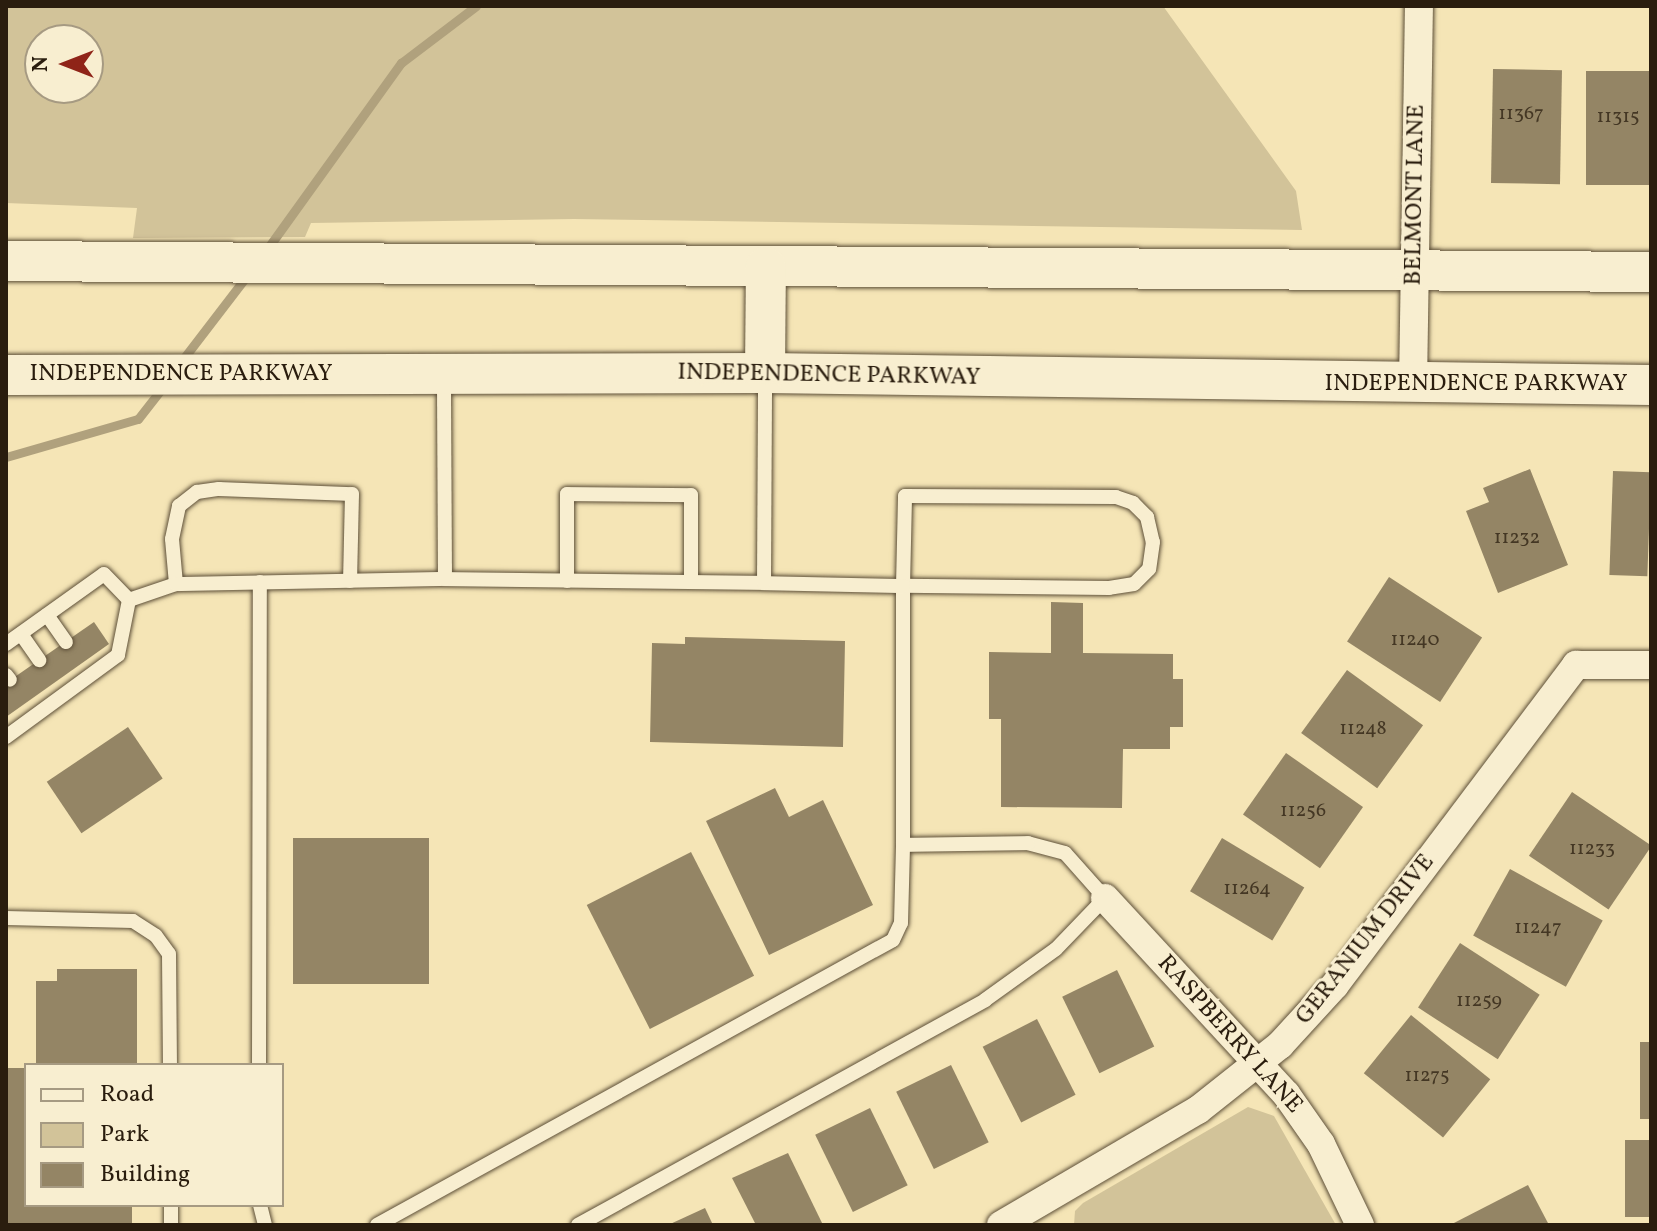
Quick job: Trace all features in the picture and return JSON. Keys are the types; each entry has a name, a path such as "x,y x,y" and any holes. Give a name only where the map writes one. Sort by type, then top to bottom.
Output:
{"main road":[{"path":"6,261 1415,273 1651,272"},
{"path":"765,373 766,267"},
{"name":"INDEPENDENCE PARKWAY","path":"6,375 765,373 1413,385 1651,385"}],"street":[{"name":"BELMONT LANE","path":"1413,385 1419,6"},
{"name":"GERANIUM DRIVE","path":"1001,1225 1045,1215 1198,1110 1260,1063 1335,985 1576,665 1651,665"},
{"name":"RASPBERRY LANE","path":"1105,898 1260,1063 1321,1144 1360,1225"}],"lane":[{"path":"764,583 765,373"},
{"path":"444,376 445,579"},
{"path":"176,584 172,539 179,506 197,492 219,489 352,494 350,581"},
{"path":"567,581 567,494 691,495 691,582"},
{"path":"129,600 176,584 445,579 903,586 1134,584 1149,569 1153,542 1147,517 1133,503 1116,497 905,496 903,586 903,845 901,923 893,940 377,1225"},
{"path":"6,644 104,574 129,600"},
{"path":"259,1063 260,582"},
{"path":"8,732 32,708 86,670 118,655 129,600"},
{"path":"47,615 66,642"},
{"path":"21,634 39,660"},
{"path":"578,1225 985,1000 1056,949 1105,898 1065,853 1028,843 903,845"},
{"path":"6,918 133,921 156,936 169,954 170,1063"}],"green space":[{"path":"6,6 1163,6 1296,191 1302,230 574,219 311,223 305,237 133,238 137,208 6,203"},
{"path":"1248,1107 1274,1116 1336,1225 1074,1225 1075,1211 1083,1203"}],"building":[{"path":"1493,69 1562,70 1560,184 1491,183"},
{"path":"1586,71 1651,71 1651,185 1586,185"},
{"path":"1530,469 1568,565 1498,593 1466,511 1489,502 1483,488"},
{"path":"1613,471 1651,472 1647,576 1609,575"},
{"path":"1389,577 1482,637 1440,702 1347,642"},
{"path":"1051,602 1083,603 1083,653 1173,654 1173,679 1183,679 1183,727 1170,727 1170,749 1123,749 1122,808 1001,807 1001,719 989,719 989,652 1051,653"},
{"path":"94,622 109,644 6,717 6,683"},
{"path":"685,637 845,641 843,747 650,742 652,643 685,644"},
{"path":"1347,670 1423,725 1377,788 1301,733"},
{"path":"128,727 163,778 81,833 47,782"},
{"path":"1286,753 1363,807 1320,868 1243,814"},
{"path":"775,788 789,817 823,800 873,905 769,955 706,821"},
{"path":"1572,792 1651,845 1609,910 1529,856"},
{"path":"293,838 429,838 429,984 293,984"},
{"path":"1222,838 1304,887 1272,941 1190,891"},
{"path":"691,852 754,976 650,1029 587,905"},
{"path":"1510,869 1603,920 1566,987 1473,935"},
{"path":"1460,943 1540,995 1498,1059 1418,1008"},
{"path":"57,969 137,969 137,1063 36,1063 36,981 57,981"},
{"path":"1117,970 1154,1046 1099,1073 1062,997"},
{"path":"1411,1015 1490,1079 1443,1137 1364,1073"},
{"path":"1037,1019 1076,1095 1021,1122 983,1047"},
{"path":"1640,1042 1651,1042 1651,1119 1640,1119"},
{"path":"951,1065 989,1142 934,1169 896,1092"},
{"path":"8,1068 24,1068 24,1207 132,1207 132,1225 6,1225"},
{"path":"870,1108 908,1185 853,1212 815,1135"},
{"path":"1625,1140 1651,1140 1651,1217 1625,1217"},
{"path":"788,1153 823,1225 756,1225 732,1178"},
{"path":"1528,1185 1549,1225 1450,1225"},
{"path":"705,1208 713,1225 668,1225"}],"waterway":[{"path":"265,252 401,63 476,6"},
{"path":"180,363 249,273"},
{"path":"6,457 138,419 162,388"}]}
